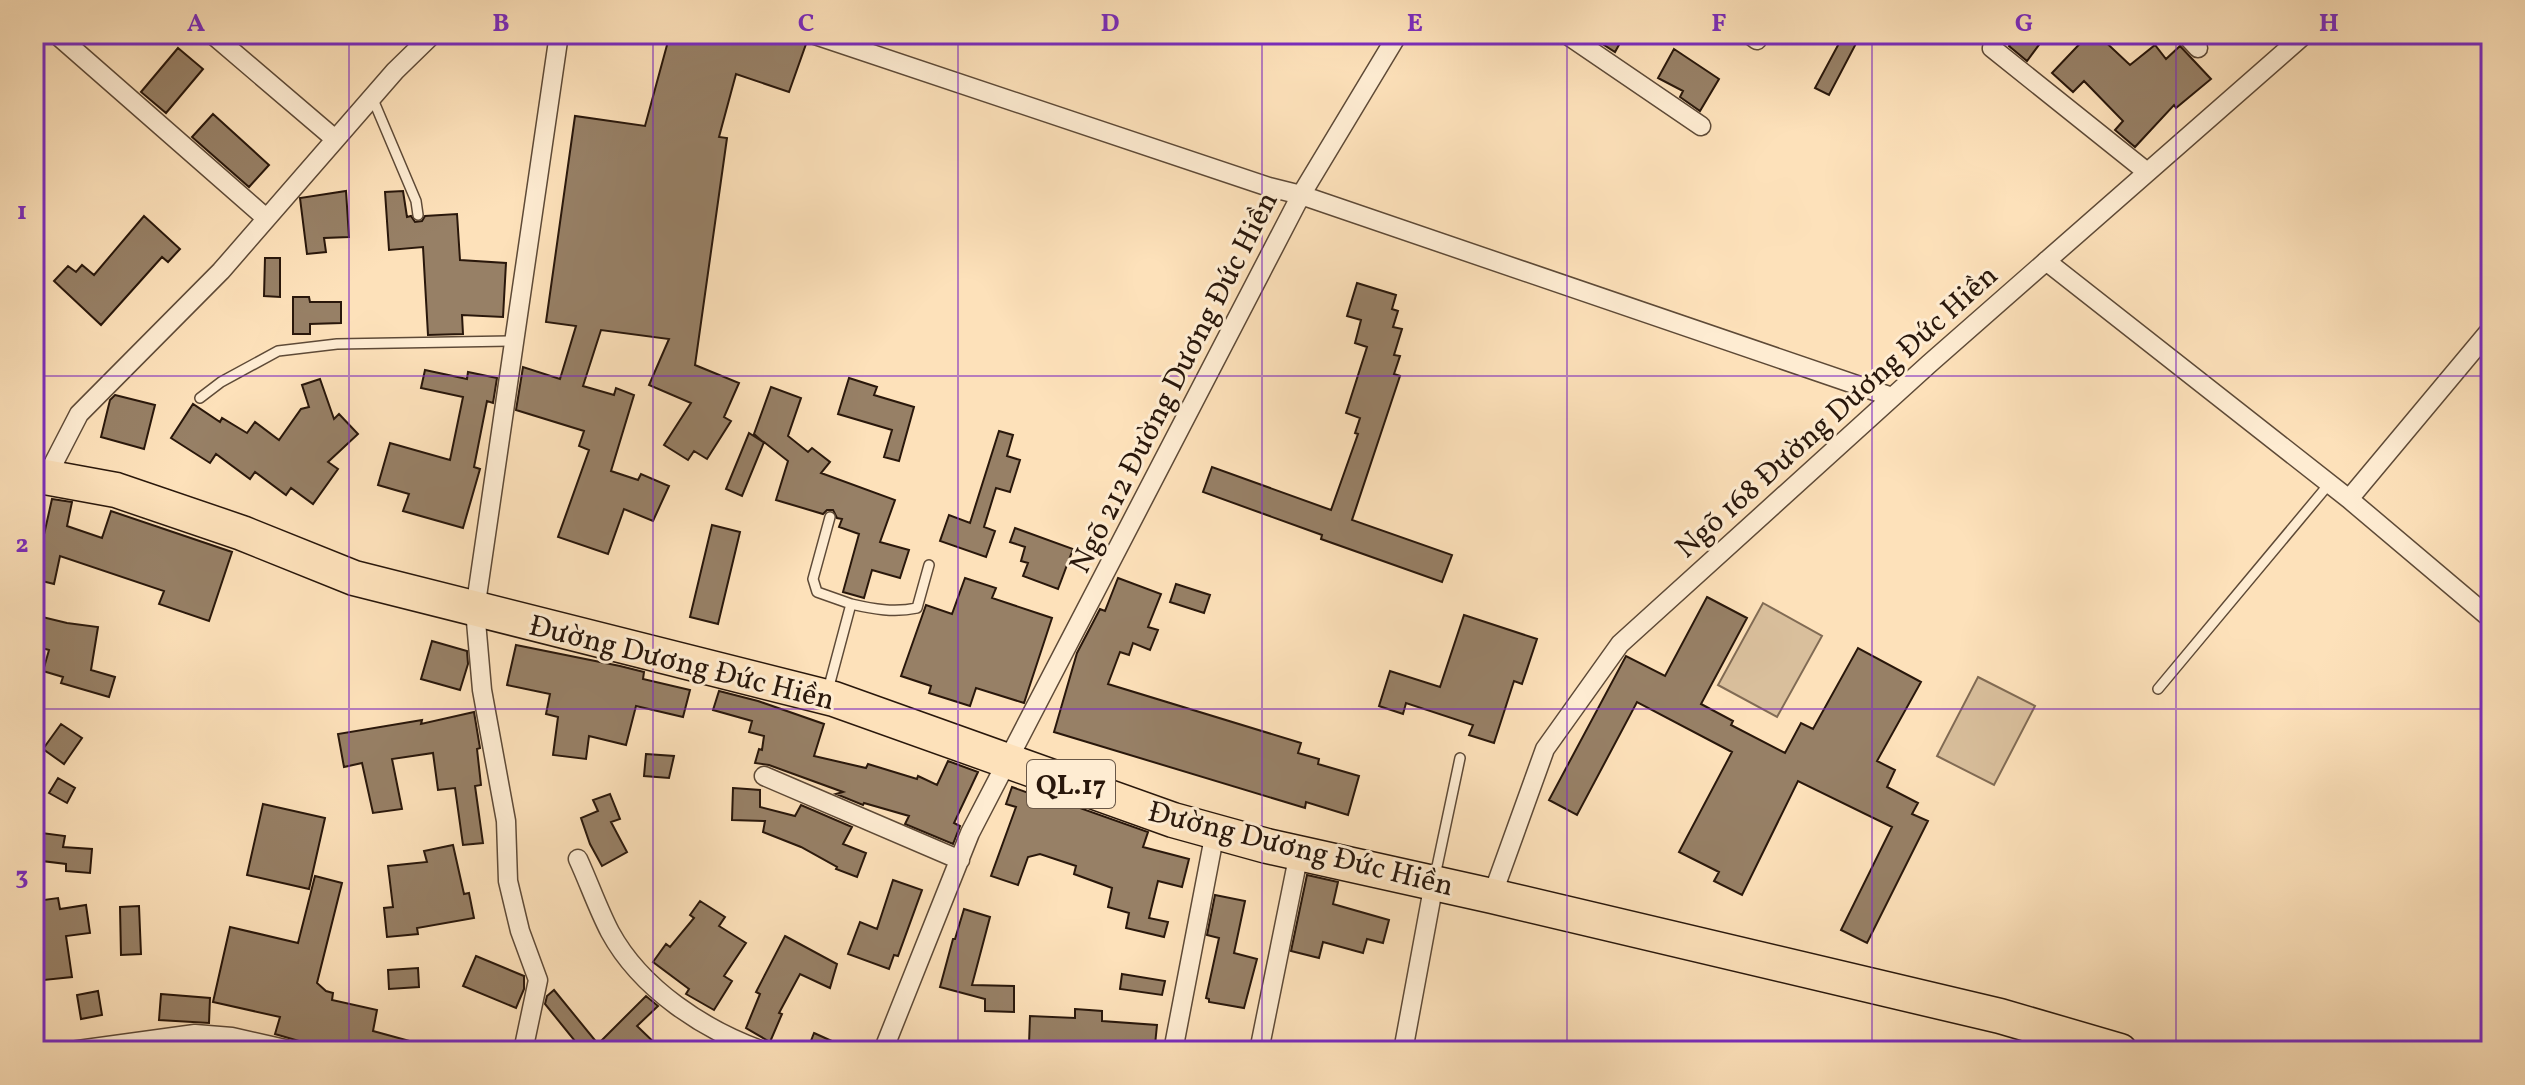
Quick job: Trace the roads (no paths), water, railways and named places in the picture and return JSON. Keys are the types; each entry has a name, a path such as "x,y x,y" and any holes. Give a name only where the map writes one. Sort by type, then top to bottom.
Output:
{"highway":[{"name":"Đường Dương Đức Hiền","path":"40,476 116,490 242,533 354,578 826,697 1215,832 2000,1016 2120,1051"}],"street":[{"path":"56,34 266,218"},
{"path":"212,34 335,139"},
{"path":"40,476 79,414 221,271 372,97 433,34"},
{"path":"523,1051 538,980 512,905 506,859 506,821 482,690 475,610 559,34"},
{"path":"812,34 1301,195 1892,397"},
{"name":"Ngõ 212 Đường Dương Đức Hiền","path":"883,1051 970,833 1301,195 1398,34"},
{"path":"1566,34 1701,126"},
{"path":"1996,34 1991,42 1992,48 2147,172"},
{"name":"Ngõ 168 Đường Dương Đức Hiền","path":"1492,896 1545,749 1620,644 1892,397 2305,34"},
{"path":"2046,261 2349,499 2491,619"},
{"path":"2349,499 2491,329"},
{"path":"764,776 960,860"},
{"path":"1173,1051 1215,832"},
{"path":"1259,1051 1299,853"},
{"path":"578,859 611,934 645,977 668,998 732,1040 763,1051"},
{"path":"1403,1051 1434,883"},
{"path":"71,1051 232,1037 294,1051"}],"lane":[{"path":"372,97 416,201 418,215"},
{"path":"200,398 221,382 278,351 337,344 514,341"},
{"path":"2158,689 2329,484"},
{"path":"830,517 813,579 817,592 851,604 905,611 917,608 929,565"},
{"path":"826,697 851,604"},
{"path":"1434,883 1460,758"}]}
